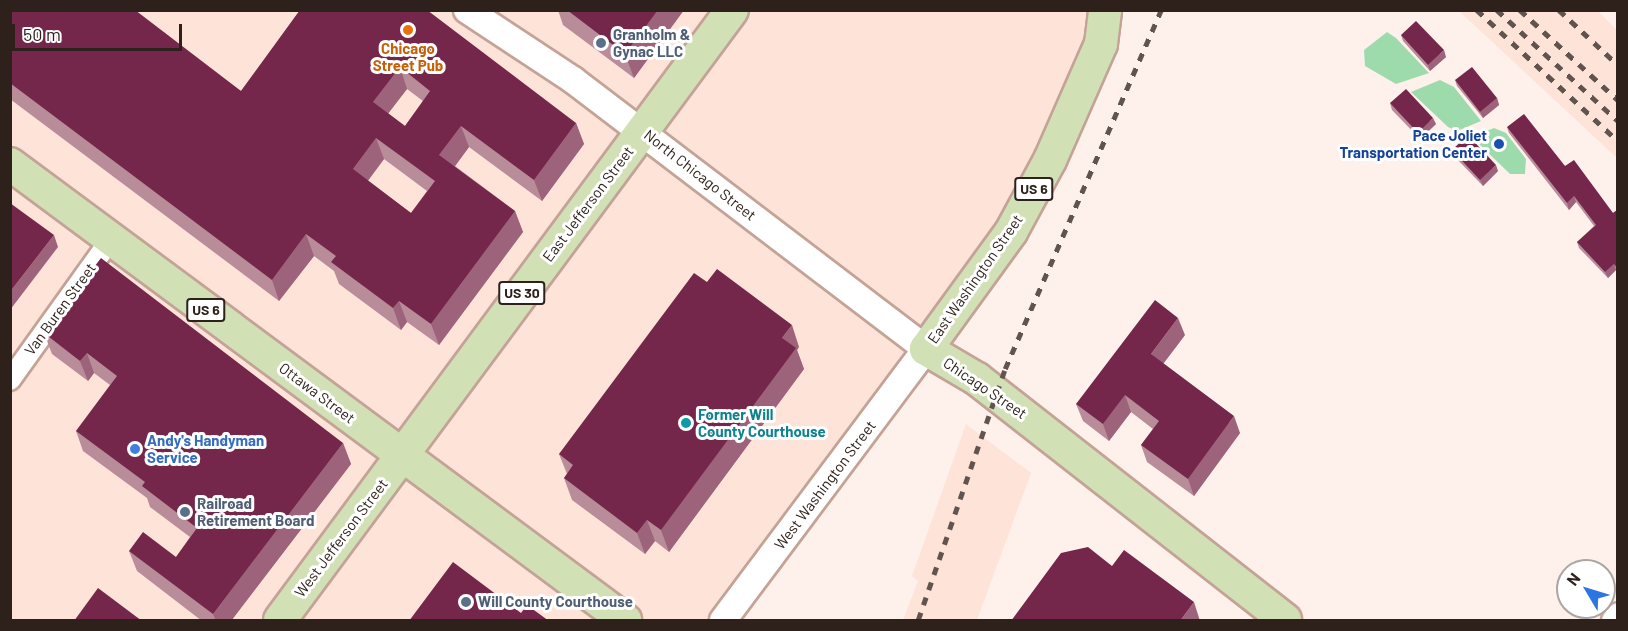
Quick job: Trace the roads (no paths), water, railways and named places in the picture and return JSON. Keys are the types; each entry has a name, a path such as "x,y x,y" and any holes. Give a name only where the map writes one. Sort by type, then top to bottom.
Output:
{"main road":[{"name":"East Jefferson Street","path":"402,456 732,10"},
{"name":"East Washington Street","path":"926,349 1011,232 1050,160 1101,44 1105,10"},
{"name":"Ottawa Street","path":"10,164 625,621"},
{"name":"Chicago Street","path":"926,349 963,395 1010,430 1150,518 1285,621"},
{"name":"West Jefferson Street","path":"280,621 402,456"}],"street":[{"name":"North Chicago Street","path":"467,10 643,131 926,349"},
{"name":"Van Buren Street","path":"10,380 111,239"},
{"name":"West Washington Street","path":"723,621 926,349"},
{"path":"1612,621 1617,613"}],"railway":[{"path":"918,620 1005,369 1161,10"},
{"path":"1477,10 1618,141"},
{"path":"1497,10 1618,121"},
{"path":"1520,10 1618,100"},
{"path":"1559,10 1618,65"}],"place":[{"name":"Chicago Street Pub","path":"408,30"},
{"name":"Granholm & Gynac LLC","path":"601,43"},
{"name":"Pace Joliet Transportation Center","path":"1499,144"},
{"name":"Former Will County Courthouse","path":"686,423"},
{"name":"Andy's Handyman Service","path":"135,449"},
{"name":"Railroad Retirement Board","path":"185,512"},
{"name":"Will County Courthouse","path":"466,602"}]}
